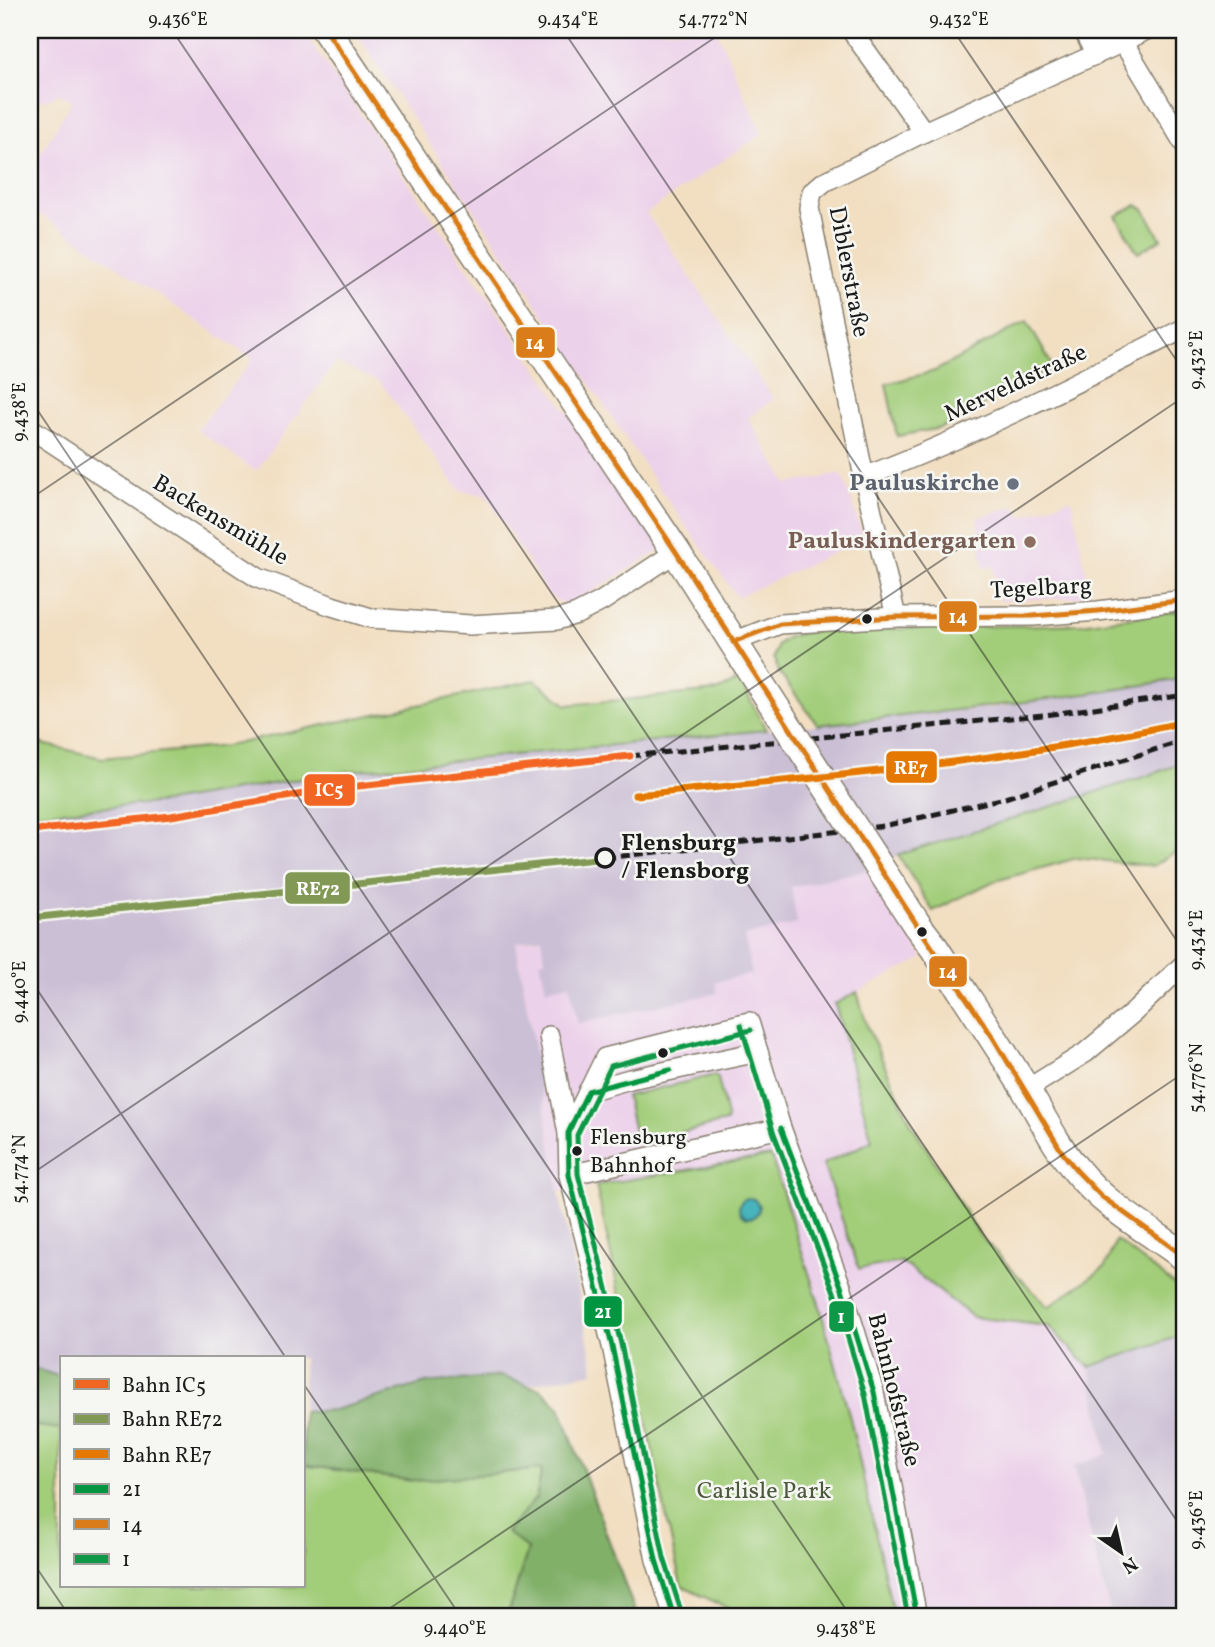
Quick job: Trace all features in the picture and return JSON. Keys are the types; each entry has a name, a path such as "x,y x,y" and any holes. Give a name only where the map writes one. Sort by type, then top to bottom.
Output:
{"main road":[{"path":"326,30 676,552 1026,1090 1051,1136 1077,1171 1102,1197 1134,1223 1185,1257"}],"street":[{"path":"851,30 924,131"},
{"path":"1083,30 1096,55"},
{"name":"Diblerstraße","path":"896,617 864,477 809,208 811,192 824,182 924,131 1146,30"},
{"path":"1124,42 1185,145"},
{"name":"Merveldstraße","path":"864,477 929,452 1038,403 1185,328"},
{"name":"Backensmühle","path":"30,428 258,578 371,618 470,625 557,620 577,614 601,601 676,552"},
{"name":"Tegelbarg","path":"733,642 780,624 896,617 1033,615 1098,611 1185,600"},
{"path":"1026,1090 1085,1053 1134,1012 1185,963"},
{"name":"Bahnhofstraße","path":"588,1091 604,1058 749,1022 781,1128 842,1290 873,1392 917,1617"},
{"path":"549,1036 568,1133 569,1175 612,1346 656,1560 674,1617"},
{"path":"568,1133 588,1091 630,1079 758,1052"},
{"path":"569,1175 781,1128"}],"shaded area":[{"path":"30,30 302,30 662,549 568,606 549,595 486,495 460,491 380,382 336,362 256,471 197,430 253,359 30,207 30,171 72,101 59,94 42,101 30,93"},
{"path":"354,30 716,30 762,134 646,213 774,399 748,418 787,484 842,474 864,539 737,597 664,495"},
{"name":"Pauluskindergarten","path":"1069,499 1072,501 1091,597 999,601 993,566 983,568 977,518 1015,506 1021,517"},
{"path":"1185,678 1185,762 898,855 867,870 791,887 797,924 744,936 752,974 715,982 717,993 578,1023 570,984 546,989 540,961 545,960 542,937 516,943 559,1192 594,1372 315,1426 304,1426 304,1356 60,1356 60,1391 30,1380 30,814 167,802 341,772 991,708"},
{"path":"867,870 923,958 835,1004 872,1142 823,1164 902,1262 973,1317 1048,1326 1089,1367 1107,1455 1074,1466 1111,1617 894,1617 851,1422 771,1156 559,1192 516,943"},
{"path":"1185,1334 1185,1617 1111,1617 1074,1466 1107,1454 1089,1367"}],"green space":[{"path":"1137,205 1144,209 1161,239 1138,253 1116,216"},
{"path":"1027,321 1053,367 941,428 897,436 886,384 935,371"},
{"path":"1185,610 1185,678 1002,705 818,725 778,671 774,658 778,644 788,637 811,631 1080,624"},
{"path":"535,680 567,705 717,691 740,680 766,730 341,772 167,802 30,814 30,741 102,758 226,746"},
{"path":"1185,762 1185,846 1153,866 1077,858 992,882 933,911 898,855 1141,778"},
{"path":"857,992 868,1029 911,1123 980,1236 1048,1307 1105,1267 1116,1240 1185,1293 1185,1334 1089,1367 1048,1326 973,1317 902,1262 859,1269 823,1164 872,1141 835,1004"},
{"path":"715,1075 718,1078 726,1122 641,1143 636,1141 626,1096"},
{"name":"Carlisle Park","path":"771,1156 820,1307 851,1422 894,1617 747,1617 681,1586 596,1185"},
{"path":"30,1367 60,1377 60,1429 30,1425"},
{"path":"501,1376 542,1390 560,1407 637,1617 507,1617 528,1549 506,1532 536,1498 542,1469 413,1481 304,1465 304,1412 334,1410 426,1383"},
{"path":"30,1425 60,1429 60,1588 304,1588 304,1465 413,1481 542,1469 536,1498 507,1532 528,1549 507,1617 30,1617"}],"water":[{"path":"749,1198 756,1201 759,1208 756,1215 749,1218 742,1215 739,1208 742,1201"}],"railway":[{"path":"630,756 1052,714 1185,695"},
{"path":"605,858 884,826 1005,798 1185,740"}],"rail line":[{"name":"RE7","path":"635,795 843,775 980,758 1185,722"},
{"name":"IC5","path":"30,831 171,816 340,788 630,756"},
{"name":"RE72","path":"30,918 605,858"}],"transit line":[{"name":"14","path":"326,30 676,552 917,925 992,1036 1062,1152 1101,1196 1185,1257"},
{"name":"14","path":"733,642 780,624 896,617 1033,616 1185,600"},
{"name":"1","path":"741,1025 773,1131 834,1292 865,1394 908,1617"},
{"name":"1","path":"682,1614 664,1558 621,1344 578,1174 577,1135 611,1066 751,1030"},
{"name":"21","path":"670,1070 588,1091 568,1133 569,1175 612,1346 656,1560 674,1617"},
{"name":"21","path":"781,1128 842,1289 874,1392 917,1617"}],"place":[{"name":"Pauluskirche","path":"1013,484"},
{"name":"Pauluskindergarten","path":"1030,542"},
{"name":"Flensburg / Flensborg","path":"605,858"},
{"name":"Flensburg Bahnhof","path":"577,1151"}]}
